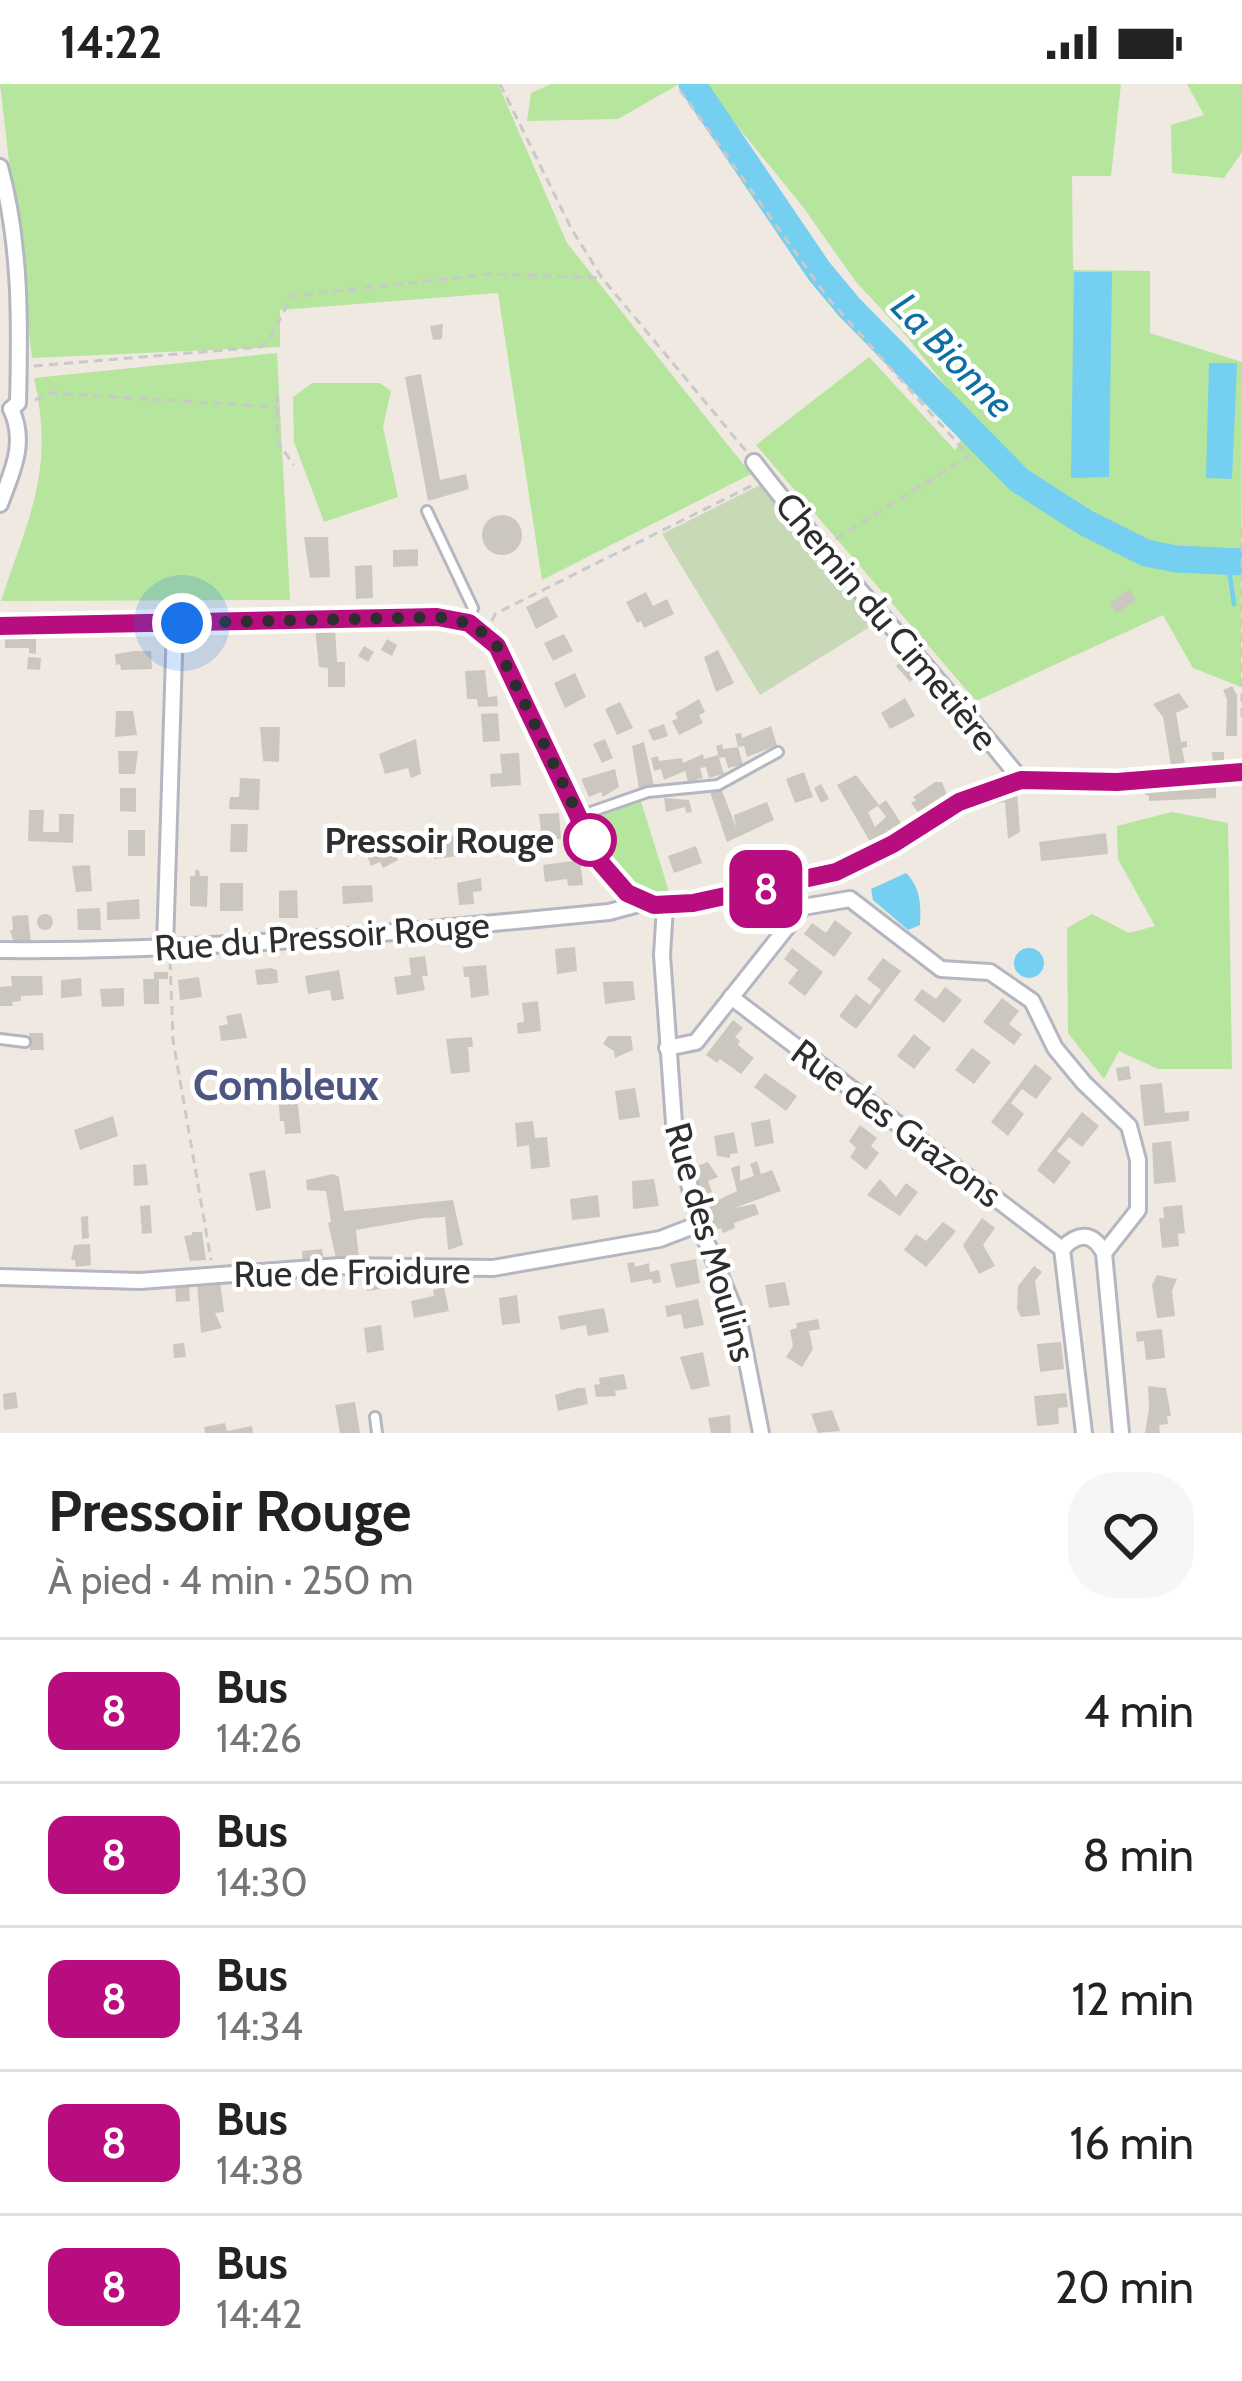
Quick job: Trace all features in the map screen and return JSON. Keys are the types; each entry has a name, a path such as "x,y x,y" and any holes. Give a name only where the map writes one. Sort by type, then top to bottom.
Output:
{"street":[{"path":"0,167 12,211 19,367 10,405 20,432 19,451 0,504"},
{"name":"Chemin du Cimetière","path":"754,462 1021,780"},
{"path":"0,626 423,617 469,623 497,646 610,877 638,900 665,906 805,882 836,872 893,844 959,802 1021,780 1117,782 1242,772"},
{"path":"167,947 175,623"},
{"path":"667,1048 696,1042 803,907 850,899 941,969 990,972 1032,1001 1055,1048 1132,1132 1138,1160 1138,1210 1104,1253"},
{"name":"Rue du Pressoir Rouge","path":"0,950 310,940 587,915 626,908 638,900"},
{"name":"Rue des Moulins","path":"665,906 662,955 674,1124 699,1224 739,1321 761,1433"},
{"name":"Rue des Grazons","path":"731,997 1062,1249"},
{"name":"Rue de Froidure","path":"0,1277 140,1281 340,1266 493,1268 660,1239 699,1224"},
{"path":"1084,1433 1062,1249 1071,1240 1088,1236 1104,1253 1121,1433"}],"lane":[{"path":"427,511 472,608 469,623"},
{"path":"579,816 648,792 718,785 778,752"},
{"path":"0,1040 25,1042"},
{"path":"375,1417 377,1433"}],"path":[{"path":"500,84 571,228 602,278 754,462"},
{"path":"680,90 828,298 969,456 823,548"},
{"path":"19,367 261,347 292,296 491,274 602,278"},
{"path":"10,405 50,393 277,407"},
{"path":"278,394 278,443 294,465"},
{"path":"486,634 495,614 766,478"},
{"path":"1242,529 1242,723"},
{"path":"167,947 172,1040 213,1276"}],"green space":[{"path":"0,84 498,84 567,243 751,474 542,580 498,293 280,310 280,347 32,358"},
{"path":"551,84 679,84 618,119 527,121 531,93"},
{"path":"703,84 1121,84 1111,176 1072,176 1073,270 1150,271 1150,333 1242,362 1241,687 1193,668 1163,615 976,701 756,445 869,357 955,450 973,420 856,282 803,207"},
{"path":"1187,84 1242,84 1242,152 1224,178 1172,173 1171,125 1204,115"},
{"path":"277,353 290,600 1,601 40,467 42,440 34,378"},
{"path":"312,383 380,383 391,391 383,427 398,497 324,522 294,442 293,397"},
{"path":"764,483 881,620 760,695 662,534"},
{"path":"641,801 670,895 630,879 612,858 592,819"},
{"path":"1172,812 1228,823 1232,1069 1158,1069 1119,1051 1104,1079 1068,1033 1067,928 1092,914 1129,933 1155,926 1118,859 1117,826"}],"water":[{"path":"1074,272 1112,272 1109,477 1071,478"},
{"path":"1209,363 1237,363 1232,479 1206,478"},
{"path":"906,873 917,891 920,911 920,925 908,930 873,900 871,889"},
{"path":"1029,948 1044,963 1029,978 1014,963"}],"building":[{"path":"443,324 442,339 433,340 430,326"},
{"path":"421,374 440,480 466,474 469,489 428,501 405,377"},
{"path":"502,515 516,521 522,535 516,549 502,555 488,549 482,535 488,521"},
{"path":"304,537 328,537 330,577 310,578"},
{"path":"418,549 418,566 393,567 393,550"},
{"path":"372,565 373,598 356,599 355,566"},
{"path":"1129,589 1136,600 1117,613 1110,603"},
{"path":"646,592 653,606 667,599 674,614 644,628 626,602"},
{"path":"547,596 558,617 536,629 526,607"},
{"path":"335,626 337,662 345,662 345,687 328,687 328,668 319,667 315,627"},
{"path":"36,633 36,654 29,653 29,648 5,648 5,634"},
{"path":"564,634 573,651 553,661 544,643"},
{"path":"387,639 397,645 392,656 381,650"},
{"path":"364,646 374,652 368,662 358,656"},
{"path":"718,650 734,683 716,692 704,657"},
{"path":"151,651 152,669 121,670 116,665 115,654"},
{"path":"28,657 41,658 40,670 27,669"},
{"path":"906,657 920,673 910,682 896,666"},
{"path":"485,670 488,697 497,696 498,706 478,707 477,699 467,699 465,671"},
{"path":"575,673 586,697 565,708 554,683"},
{"path":"1232,686 1237,695 1237,736 1226,736 1223,690"},
{"path":"1179,693 1189,707 1176,713 1181,742 1187,741 1182,748 1186,769 1172,771 1163,717 1153,704"},
{"path":"905,698 915,716 890,729 881,713"},
{"path":"699,699 705,712 699,715 703,723 679,735 672,721 678,718 675,713"},
{"path":"620,702 633,728 617,735 605,709"},
{"path":"116,711 133,711 137,735 115,737"},
{"path":"498,713 500,741 483,742 481,714"},
{"path":"664,724 668,736 653,741 648,730"},
{"path":"771,726 777,745 747,757 744,746 738,747 735,734 741,733 742,738"},
{"path":"260,727 280,727 279,762 263,761"},
{"path":"416,739 421,774 411,778 408,768 385,774 379,754"},
{"path":"605,739 613,758 602,763 593,744"},
{"path":"644,742 654,786 639,789 632,746"},
{"path":"716,746 738,747 743,765 728,768"},
{"path":"118,751 138,751 135,774 119,774"},
{"path":"1212,752 1224,752 1224,763 1213,765"},
{"path":"519,753 521,785 491,787 490,774 502,773 500,754"},
{"path":"703,754 704,759 718,755 724,774 709,778 706,767 700,768 703,778 688,782 685,771 664,780 661,769 654,771 651,758 682,758 683,763"},
{"path":"615,769 619,787 603,797 601,792 589,797 581,779"},
{"path":"804,772 813,797 795,803 786,779"},
{"path":"856,775 879,805 868,812 875,827 886,817 878,806 886,800 903,826 872,845 837,785"},
{"path":"240,778 260,779 259,810 229,809 230,797 239,797"},
{"path":"942,782 947,795 919,814 911,803 916,800 913,797"},
{"path":"821,784 829,799 821,803 814,788"},
{"path":"1216,785 1216,798 1149,801 1145,789"},
{"path":"120,788 136,788 136,812 120,811"},
{"path":"721,788 736,827 734,815 767,802 774,820 727,842 710,792"},
{"path":"1017,792 1020,832 1008,839 1005,802 993,804 992,796"},
{"path":"664,798 689,800 692,812 686,813 685,807 666,812"},
{"path":"29,810 44,810 43,832 59,832 59,814 74,814 73,843 28,841"},
{"path":"559,813 561,839 542,841 539,814"},
{"path":"231,824 248,824 247,852 230,852"},
{"path":"128,830 145,830 145,856 128,856"},
{"path":"432,832 432,837 457,835 459,856 434,859 434,854 425,855 423,833"},
{"path":"1106,833 1108,854 1041,861 1039,842"},
{"path":"385,842 391,844 398,860 383,868 380,862 371,866 366,853"},
{"path":"696,846 702,863 674,873 668,856"},
{"path":"580,860 583,885 568,886 567,879 545,882 543,865"},
{"path":"90,865 92,891 76,892 72,866"},
{"path":"195,870 208,876 207,907 190,906 190,876 195,876"},
{"path":"481,878 482,891 473,892 474,904 459,905 457,883"},
{"path":"220,883 243,883 243,911 220,911"},
{"path":"372,885 373,902 343,904 342,886"},
{"path":"297,890 298,918 279,918 279,891"},
{"path":"139,899 140,919 107,920 107,902"},
{"path":"100,908 101,930 78,930 77,909"},
{"path":"45,914 53,922 45,930 37,922"},
{"path":"28,915 31,943 14,943 12,916"},
{"path":"835,920 852,933 834,957 804,934 812,923 826,933"},
{"path":"575,947 577,971 557,974 555,949"},
{"path":"792,948 823,972 805,996 788,983 798,970 784,959"},
{"path":"425,956 425,990 397,995 394,977 411,975 409,958"},
{"path":"883,958 901,971 856,1029 839,1016 856,994 870,1005 881,990 867,979"},
{"path":"486,965 489,995 471,998 463,967"},
{"path":"255,970 277,970 278,983 257,985"},
{"path":"339,970 344,999 332,1001 330,990 308,994 305,976"},
{"path":"154,972 168,972 168,979 159,979 159,1004 144,1004 143,979 154,979"},
{"path":"11,976 42,976 43,995 21,996 13,1006 0,1006 0,987 12,986"},
{"path":"199,977 202,997 180,1000 178,980"},
{"path":"81,978 82,996 61,998 61,980"},
{"path":"633,981 635,1000 605,1004 603,982"},
{"path":"945,987 962,1000 944,1023 914,1000 922,989 936,999"},
{"path":"124,988 124,1006 102,1007 100,989"},
{"path":"1002,998 1019,1011 1009,1024 1022,1034 1014,1045 983,1022"},
{"path":"538,1001 541,1031 518,1034 517,1023 524,1022 522,1003"},
{"path":"241,1013 247,1038 221,1041 219,1026 228,1024 226,1016"},
{"path":"733,1020 743,1028 735,1037 738,1045 754,1058 741,1074 706,1055"},
{"path":"29,1033 43,1033 44,1050 30,1050"},
{"path":"914,1034 931,1048 914,1069 897,1056"},
{"path":"608,1036 631,1036 633,1050 615,1058 614,1051 603,1044"},
{"path":"472,1037 470,1072 451,1074 446,1039"},
{"path":"972,1048 991,1062 974,1084 955,1070"},
{"path":"1035,1064 1052,1078 1036,1099 1022,1089 1011,1103 1024,1114 1008,1136 991,1122"},
{"path":"1129,1066 1131,1079 1118,1081 1116,1068"},
{"path":"765,1073 797,1096 786,1111 754,1087"},
{"path":"1162,1083 1165,1113 1189,1111 1189,1121 1144,1126 1140,1085"},
{"path":"635,1088 640,1117 619,1120 615,1091"},
{"path":"296,1089 301,1133 285,1134 278,1091"},
{"path":"1082,1112 1099,1126 1082,1147 1069,1137 1057,1151 1071,1162 1054,1184 1037,1170"},
{"path":"113,1116 118,1136 80,1150 74,1130"},
{"path":"770,1119 774,1143 755,1147 751,1123"},
{"path":"533,1121 535,1138 547,1137 550,1167 531,1169 529,1145 517,1147 515,1123"},
{"path":"860,1125 877,1138 871,1146 879,1153 866,1170 850,1157 856,1148 849,1141"},
{"path":"734,1132 738,1153 730,1158 717,1156 714,1136"},
{"path":"1171,1141 1176,1182 1154,1184 1152,1143"},
{"path":"757,1161 761,1174 772,1170 781,1191 734,1208 755,1204 759,1214 734,1223 735,1228 723,1233 721,1228 713,1231 704,1207 737,1191 731,1168 740,1165 740,1181 754,1176 750,1164"},
{"path":"708,1162 718,1177 708,1181 712,1192 701,1196 694,1167"},
{"path":"146,1164 148,1185 134,1186 133,1165"},
{"path":"265,1170 271,1208 256,1211 249,1173"},
{"path":"339,1177 344,1211 453,1200 463,1245 448,1250 445,1217 424,1218 356,1230 359,1258 336,1259 326,1191 307,1190 306,1180"},
{"path":"654,1179 659,1206 633,1209 632,1181"},
{"path":"880,1179 896,1197 906,1183 918,1192 900,1216 867,1195"},
{"path":"598,1195 600,1217 572,1220 570,1199"},
{"path":"150,1205 152,1233 142,1234 140,1206"},
{"path":"1182,1205 1185,1233 1178,1234 1179,1246 1162,1248 1159,1218 1164,1218 1163,1207"},
{"path":"88,1216 89,1238 82,1239 81,1217"},
{"path":"982,1218 995,1228 983,1245 995,1266 979,1274 963,1245"},
{"path":"943,1222 956,1231 926,1267 904,1250 916,1234 926,1241"},
{"path":"202,1232 206,1260 190,1261 184,1236"},
{"path":"90,1244 91,1265 76,1267 71,1260 74,1245"},
{"path":"322,1249 324,1260 303,1262 302,1251"},
{"path":"696,1259 700,1283 676,1288 670,1264"},
{"path":"634,1262 635,1267 649,1263 650,1272 659,1270 661,1282 631,1283 627,1263"},
{"path":"1034,1266 1042,1272 1035,1281 1040,1315 1021,1317 1018,1286"},
{"path":"1157,1275 1177,1279 1172,1291 1175,1316 1157,1318 1152,1285"},
{"path":"378,1277 380,1289 367,1291 365,1278"},
{"path":"220,1281 224,1312 215,1313 222,1328 201,1333 197,1283"},
{"path":"785,1282 790,1305 769,1308 765,1285"},
{"path":"189,1284 190,1301 176,1302 175,1285"},
{"path":"444,1287 449,1311 414,1318 411,1301 434,1296 433,1290"},
{"path":"517,1295 520,1323 502,1325 499,1298"},
{"path":"698,1299 704,1325 684,1329 681,1314 667,1317 665,1306"},
{"path":"604,1308 609,1332 588,1336 586,1325 561,1330 558,1316"},
{"path":"818,1319 820,1329 809,1331 813,1349 802,1367 786,1357 793,1346 790,1330 797,1328 796,1323"},
{"path":"381,1325 384,1350 367,1353 364,1328"},
{"path":"1162,1329 1165,1358 1146,1360 1144,1341 1137,1342 1136,1332"},
{"path":"1061,1342 1064,1369 1040,1372 1037,1344"},
{"path":"184,1343 186,1357 174,1358 173,1344"},
{"path":"703,1352 710,1386 691,1390 680,1357"},
{"path":"624,1374 627,1389 615,1391 616,1396 596,1397 594,1385 600,1384 599,1378"},
{"path":"1148,1386 1166,1388 1171,1416 1167,1416 1168,1424 1159,1425 1160,1433 1145,1433"},
{"path":"585,1388 588,1404 558,1411 555,1395"},
{"path":"16,1392 18,1408 4,1410 3,1394"},
{"path":"1066,1393 1068,1407 1058,1408 1059,1424 1037,1426 1034,1396"},
{"path":"355,1402 360,1433 340,1433 335,1405"},
{"path":"832,1410 840,1431 818,1433 811,1414"},
{"path":"730,1415 731,1433 711,1433 708,1418"},
{"path":"225,1423 227,1431 252,1426 253,1433 205,1433 204,1427"}],"waterway":[{"name":"La Bionne","path":"692,84 819,271 1019,480 1086,523 1146,553 1242,562"},
{"path":"1228,562 1234,604"}],"bus line":[{"name":"8","path":"0,626 437,617 469,623 497,646 600,862 627,893 654,905 693,903 810,881 893,844 959,802 1021,780 1117,782 1242,772"}],"place":[{"name":"Pressoir Rouge","path":"590,840"}],"district":[{"name":"Combleux","path":"286,1085"}],"route":[{"path":"182,623 437,617 478,628 497,646 590,840"}]}
